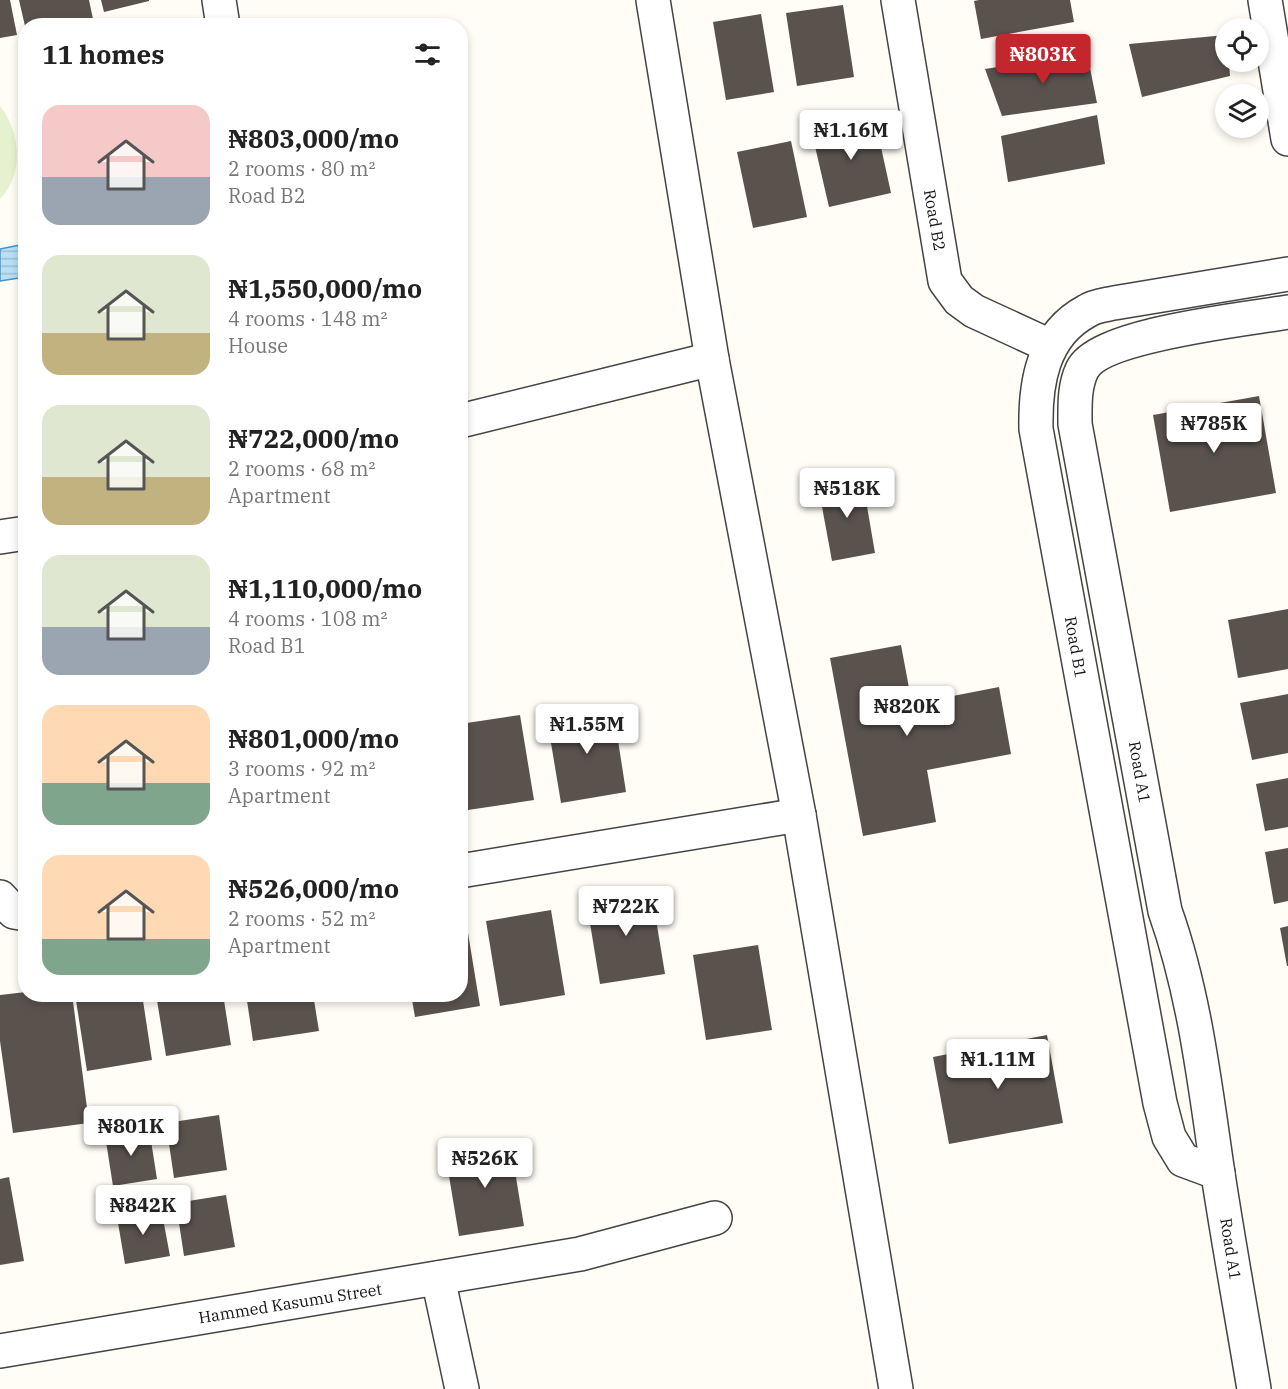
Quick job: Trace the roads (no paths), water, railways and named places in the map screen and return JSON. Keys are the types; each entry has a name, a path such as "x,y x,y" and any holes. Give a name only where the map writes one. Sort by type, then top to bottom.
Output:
{"street":[{"path":"219,0 222,18"},
{"path":"652,0 712,359 799,815 896,1389"},
{"name":"Road B2","path":"898,0 945,281 958,300 974,311 1050,345"},
{"path":"1264,0 1288,139"},
{"name":"Road B1","path":"1218,1173 1183,1160 1169,1137 1160,1103 1036,429 1035,401 1040,370 1050,345 1067,324 1088,310 1114,303 1288,274"},
{"name":"Road A1","path":"1254,1389 1185,978 1165,911 1154,853 1075,424 1075,397 1083,368 1099,352 1150,336 1288,312"},
{"path":"468,419 712,359"},
{"path":"0,537 18,534"},
{"path":"468,870 799,815"},
{"path":"0,897 14,912 18,913"},
{"name":"Hammed Kasumu Street","path":"0,1351 580,1254 715,1218"},
{"path":"438,1278 462,1389"}],"water":[{"path":"18,245 18,278 0,281 0,249"}]}
